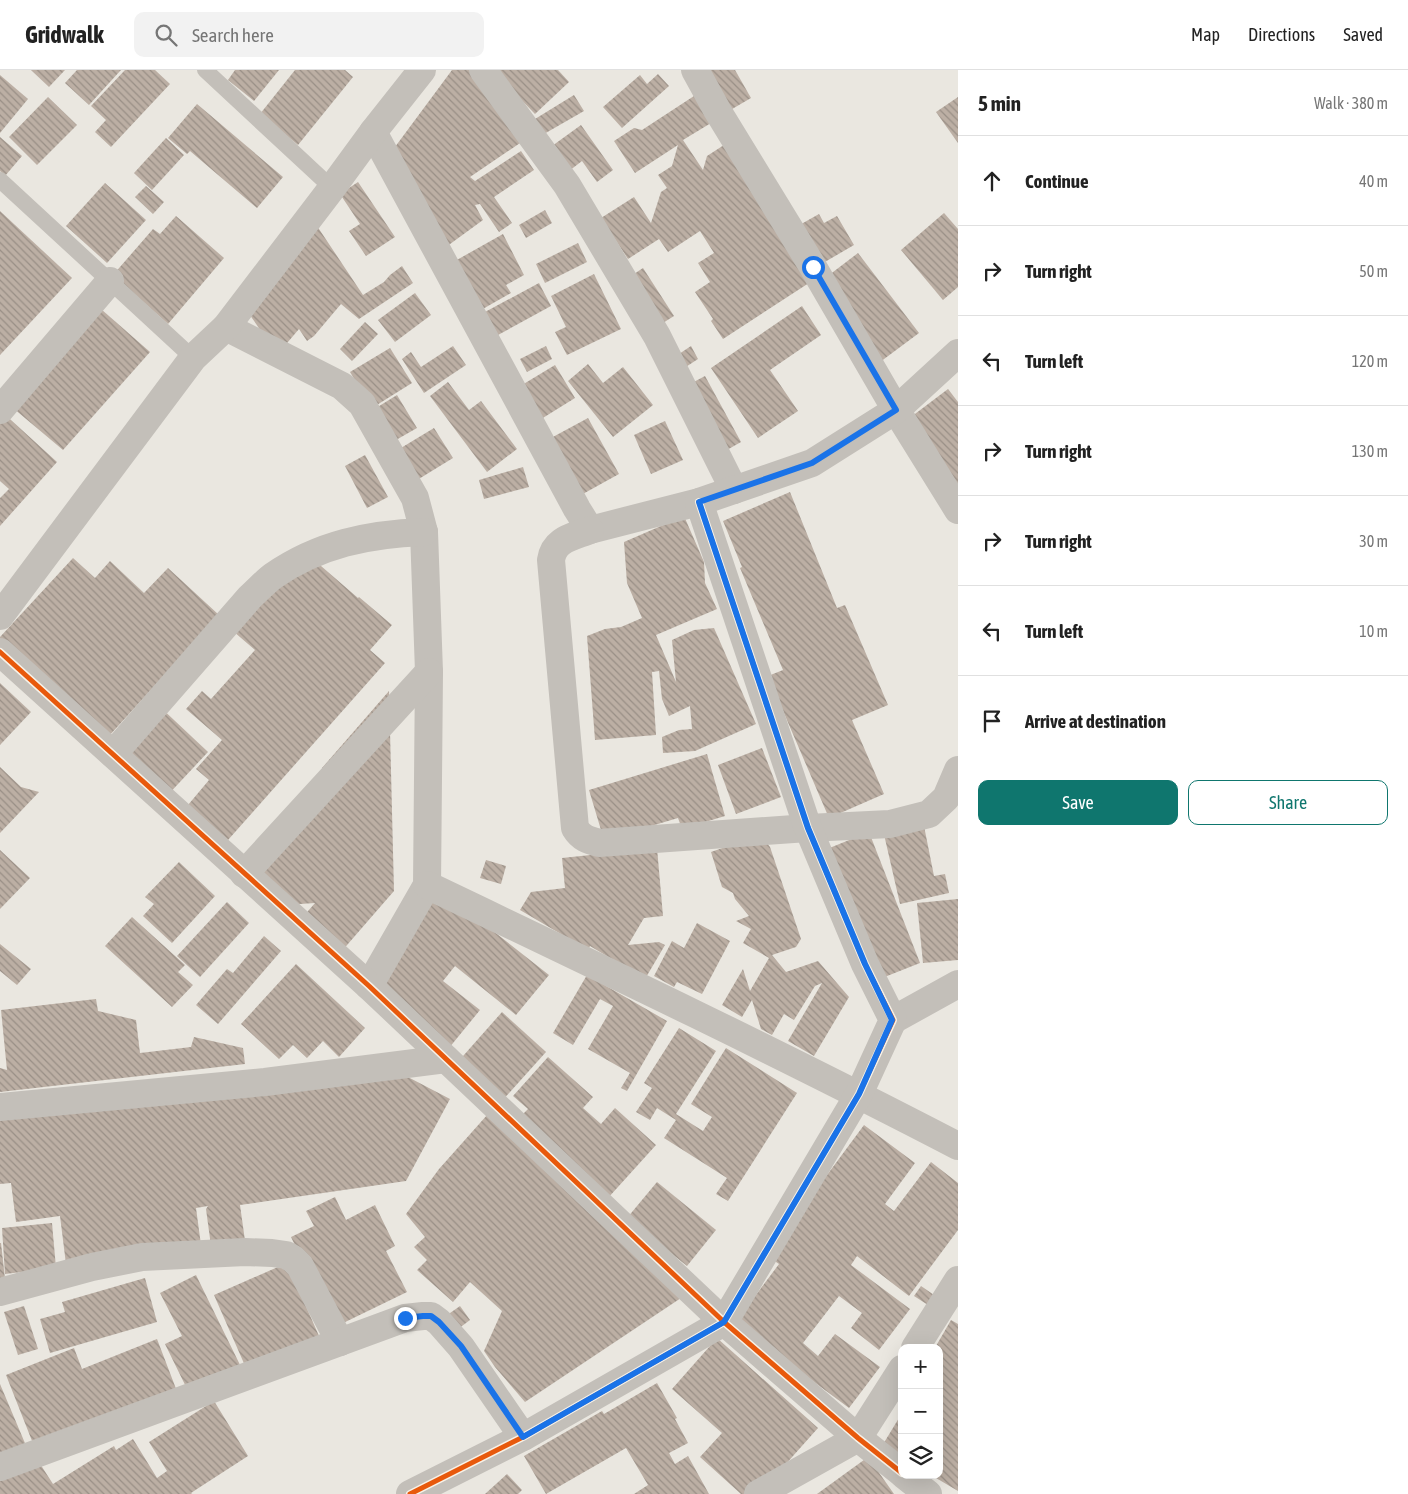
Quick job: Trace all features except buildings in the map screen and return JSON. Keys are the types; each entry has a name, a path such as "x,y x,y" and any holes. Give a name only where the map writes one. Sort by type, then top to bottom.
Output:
{"street":[{"path":"0,616 193,358 226,327 422,70"},
{"path":"483,70 566,185 637,302 657,336 734,490"},
{"path":"695,70 896,410 958,510"},
{"path":"373,132 590,530"},
{"path":"0,410 110,281"},
{"path":"226,327 342,386 362,404 415,498 424,532 429,672 427,885 369,986"},
{"path":"958,353 896,410 812,463 699,502 590,530 561,541 552,552 551,560 575,828 587,840 599,843 890,824 929,814 946,798 958,770"},
{"path":"699,502 808,828 865,964 892,1020"},
{"path":"113,754 250,597 273,576 303,559 340,543 393,533 424,532"},
{"path":"0,652 369,986 724,1322 858,1438 898,1470"},
{"path":"244,874 429,672"},
{"path":"427,885 859,1094 958,1146"},
{"path":"410,1494 523,1437 724,1322 859,1094 892,1020 958,984"},
{"path":"0,1107 265,1082 446,1059"},
{"path":"0,1292 92,1267 142,1257 244,1252 286,1255 300,1266 340,1342"},
{"path":"918,1344 958,1280"},
{"path":"0,1467 405,1318 423,1316 431,1316 439,1322 461,1346 523,1437"},
{"path":"758,1494 858,1438 898,1375"},
{"path":"909,1479 928,1494"}],"lane":[{"path":"205,70 332,188"},
{"path":"0,180 193,358"}],"cycle path":[{"path":"410,1494 523,1437 724,1322 859,1094 893,1020 865,964 808,828 699,502"},
{"path":"0,652 369,986 724,1322 858,1438 898,1470"}],"route":[{"path":"405,1318 431,1316 439,1322 461,1346 523,1437 724,1322 859,1094 892,1020 865,964 808,828 699,502 812,463 896,410 813,267"}]}
